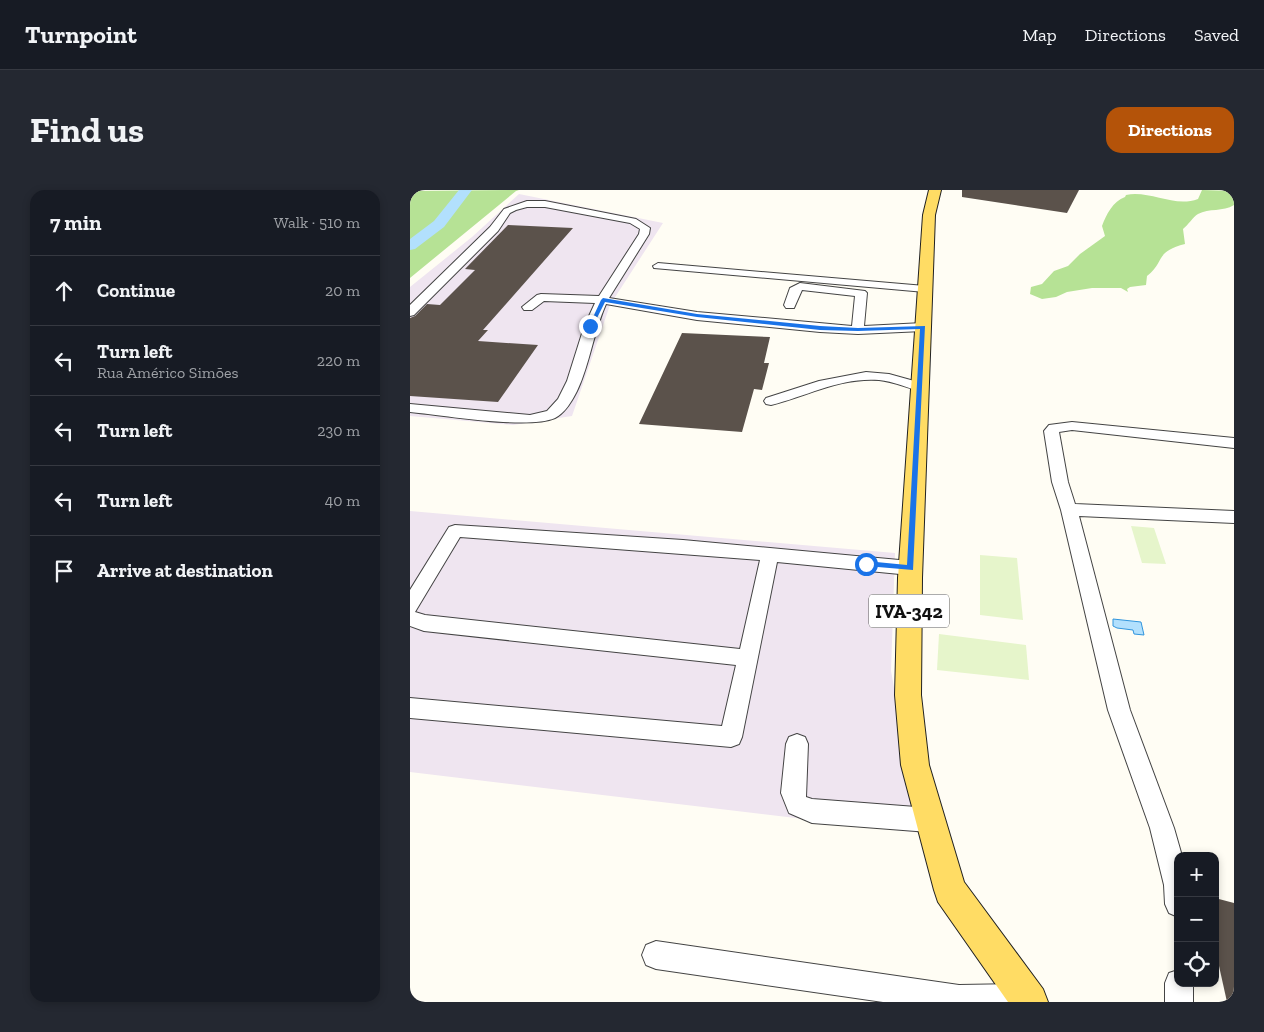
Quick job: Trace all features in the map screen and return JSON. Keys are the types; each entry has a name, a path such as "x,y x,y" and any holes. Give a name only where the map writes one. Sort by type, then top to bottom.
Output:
{"main road":[{"name":"IVA-342","path":"935,190 929,215 910,568 908,695 915,765 950,890 1028,1000"}],"street":[{"path":"410,312 494,229 507,211 527,204 545,204 627,220 645,228 644,234 603,300"},
{"path":"658,266 925,289"},
{"path":"790,305 796,288 800,286 861,293 858,330"},
{"path":"528,307 541,297 603,300 713,318 858,330 923,327"},
{"path":"1178,897 1177,885 1162,828 1119,710 1069,510 1060,482 1051,431 1054,428 1072,426 1234,443"},
{"path":"1069,510 1234,517"},
{"path":"410,606 455,532 570,538 770,554 910,568"},
{"path":"410,708 731,738 770,554"},
{"path":"410,618 424,623 748,658"},
{"path":"797,744 793,793 797,805 812,811 929,820"},
{"path":"656,956 959,999 1028,1000"},
{"path":"1179,1002 1180,987"}],"lane":[{"path":"410,408 530,419 546,416 556,411 570,391 590,326 603,300"},
{"path":"771,401 828,383 880,376 921,377"},
{"path":"880,376 921,377"}],"shaded area":[{"path":"519,194 663,223 610,305 572,416 513,425 410,416 410,287 472,237"},
{"path":"410,511 895,553 891,671 921,833 410,772"}],"green space":[{"path":"519,190 516,191 410,278 410,191"},
{"path":"1202,190 1234,191 1234,205 1225,209 1202,212 1196,215 1183,229 1185,244 1175,247 1164,254 1157,266 1147,276 1146,285 1130,287 1127,289 1128,292 1121,288 1092,288 1042,299 1030,294 1031,287 1042,284 1054,271 1068,266 1080,254 1105,236 1102,226 1110,209 1126,195 1135,194 1189,201 1198,199"},
{"path":"1131,526 1154,528 1166,564 1142,563"},
{"path":"980,555 1017,558 1023,620 980,615"},
{"path":"939,634 1026,645 1029,680 937,670"}],"water":[{"path":"1113,619 1141,622 1144,635 1134,634 1133,630 1113,626"}],"building":[{"path":"962,190 1079,190 1067,213 962,197"},
{"path":"508,225 573,228 483,330 488,330 478,341 538,345 498,402 410,396 410,318 415,316 427,304 440,305 475,270 465,269"},
{"path":"682,333 770,337 764,363 769,363 762,390 754,389 742,432 639,424"},
{"path":"1219,899 1234,903 1234,1002 1227,1002 1219,966"}],"waterway":[{"path":"410,246 439,224 466,190"}],"route":[{"path":"590,326 603,300 697,316 820,328 858,330 923,327 910,568 866,564"}]}
